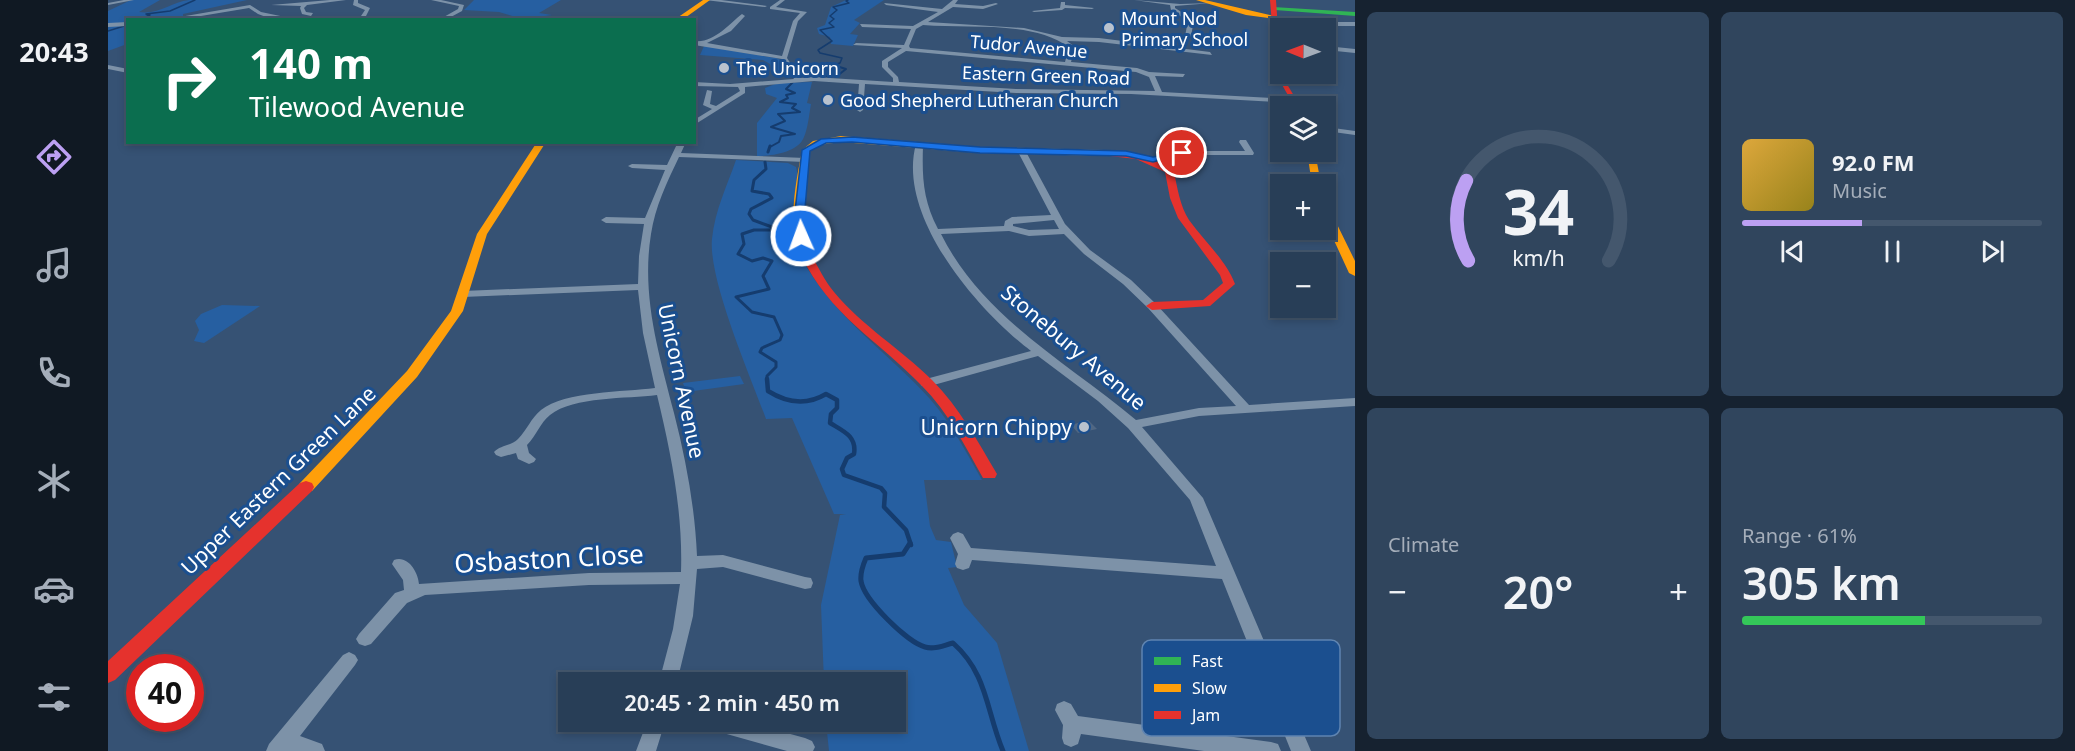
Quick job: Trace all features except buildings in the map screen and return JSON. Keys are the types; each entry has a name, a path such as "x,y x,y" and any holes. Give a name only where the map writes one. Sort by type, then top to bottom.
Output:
{"street":[{"path":"109,4 132,0"},
{"path":"250,6 254,0"},
{"path":"273,4 344,0"},
{"path":"356,0 355,4 368,9 363,17"},
{"path":"433,0 462,5 460,10 446,18"},
{"path":"783,0 772,8 804,12 796,21 784,58"},
{"path":"1136,0 1172,5 1205,2 1355,14"},
{"path":"680,18 703,2 765,6"},
{"path":"896,84 896,78 885,67 885,61 907,48 918,26 954,3 1004,7"},
{"path":"109,4 117,6"},
{"path":"305,4 302,8 304,13 311,14"},
{"path":"885,4 943,11"},
{"path":"1026,30 1030,27 1034,9 1057,11 1063,4 1092,8"},
{"path":"1172,5 1173,9 1191,20 1188,36"},
{"path":"176,18 250,6 263,15 282,18"},
{"path":"1337,14 1355,22"},
{"path":"698,43 729,30 742,16"},
{"path":"326,18 404,18"},
{"path":"1336,23 1355,22"},
{"path":"108,25 126,24"},
{"path":"862,25 1026,30 1063,39 1099,40 1210,54"},
{"path":"1063,39 1072,47 1067,64"},
{"path":"698,43 784,58 801,79"},
{"name":"Tudor Avenue","path":"856,45 1137,70 1150,74 1183,75"},
{"path":"1336,49 1355,51"},
{"path":"108,67 126,71"},
{"path":"1150,74 1159,93"},
{"name":"Eastern Green Road","path":"696,84 741,85 801,79 1016,91 1159,93 1270,102"},
{"path":"860,110 862,82"},
{"path":"696,122 743,93 741,85"},
{"path":"709,91 706,105 716,108"},
{"path":"1336,130 1355,133"},
{"path":"989,474 926,382 841,308 809,263 802,244 799,220 806,150 824,140 852,139 1022,152 1126,154 1153,159 1182,153 1250,153 1243,142"},
{"name":"Upper Eastern Green Lane","path":"108,674 357,436 429,353 457,311 482,234 541,144"},
{"name":"Stonebury Avenue","path":"920,146 918,181 923,204 935,232 968,284 1016,334 1073,376 1133,425 1196,498 1255,640"},
{"path":"679,149 761,158 805,160"},
{"name":"Unicorn Avenue","path":"670,672 690,570 684,502 662,391 646,328 642,287 648,221 679,149"},
{"path":"1022,152 1054,217 1066,231 1087,252 1127,282 1152,306 1245,408"},
{"path":"1152,306 1206,303 1229,284 1222,264 1183,217 1175,201 1169,171 1153,159"},
{"path":"632,166 670,168"},
{"path":"1009,228 1008,223 1012,220 1054,217"},
{"path":"606,220 648,221"},
{"path":"935,232 1009,228 1029,233 1066,231"},
{"path":"1336,233 1355,273"},
{"path":"463,294 642,287"},
{"path":"926,382 1039,352"},
{"path":"501,452 521,446 543,415 551,408 577,402 662,391"},
{"path":"1133,425 1199,412 1355,402"},
{"path":"521,446 523,456 529,459"},
{"path":"958,538 965,559 1065,559 1228,573"},
{"path":"690,570 723,561 805,583"},
{"path":"365,639 392,606 412,592 411,579 400,564"},
{"name":"Osbaston Close","path":"412,592 690,570"},
{"path":"315,751 281,745 349,660"},
{"path":"1069,724 1142,734"},
{"path":"646,751 653,732"},
{"path":"752,732 805,747"},
{"path":"1159,736 1271,751"},
{"name":"Stonebury Avenue","path":"1295,736 1301,751"}],"shaded area":[{"path":"131,0 160,0 139,12 153,12 189,0 247,0 183,14 183,18 126,18 126,44 108,51 108,11"},
{"path":"474,0 561,0 539,13 552,15 530,18 520,18 499,12 464,10"},
{"path":"846,0 884,0 854,20 860,23 850,34 858,35 853,46 831,44 830,37 819,34 817,28 825,25 831,7"},
{"path":"704,46 776,58 781,60 789,74 773,74 770,64 763,60 700,55"},
{"path":"812,82 807,103 811,104 808,121 801,142 784,152 757,156 757,123 777,98 766,94 765,88 778,83"},
{"path":"736,160 788,163 796,167 798,189 795,234 801,257 813,278 844,315 930,399 958,438 982,480 924,480 930,526 936,540 951,542 957,567 948,568 964,605 997,643 1029,751 829,751 827,732 906,732 906,672 824,672 821,605 840,515 846,514 834,514 792,418 766,419 741,355 717,278 712,239 719,208"},
{"path":"222,305 260,306 204,343 194,341 199,330 195,321 201,314"},
{"path":"740,376 744,384 686,392 683,383"}],"waterway":[{"path":"143,18 150,15 146,14 170,11 195,0"},
{"path":"833,65 840,63 842,58 820,53 818,50 832,41 820,30 834,27 829,23 834,19 830,16 837,10 833,7 849,3 846,1 848,0"},
{"path":"108,31 124,26"},
{"path":"809,76 837,76 846,69 833,65"},
{"path":"770,147 779,142 781,136 795,134 771,127 785,121 778,114 800,112 792,108 796,104 780,102 788,98 786,95 795,93 786,89 793,82"},
{"path":"768,152 770,146"},
{"path":"765,162 766,169 754,180 752,191 769,194 772,198 751,209 749,214 753,220 772,227 771,230 754,230 742,234 744,244 738,254 752,261 763,258 772,261 763,276 769,289 736,297 752,312 774,317 782,335 780,340 762,348 760,352 776,362 776,367 767,379"},
{"path":"767,379 768,391 782,398 797,402 819,398 826,394 837,400 837,408 831,414 830,423 851,438 854,448 854,454 847,458 842,469 844,475 881,488 885,493 884,507 906,530 911,545"},
{"path":"910,543 903,554 866,558 861,575 864,589 887,619 917,644 932,648 953,643 965,655 980,680 1003,751"}],"traffic: fast":[{"path":"1275,8 1355,14"}],"traffic: slow":[{"path":"680,18 707,0"},
{"path":"1199,0 1246,13 1275,17"},
{"path":"806,255 800,229 800,189 806,150 816,143 841,139 980,150 1104,153"},
{"path":"306,487 412,374 457,311 482,234 541,144"},
{"path":"1313,162 1315,174"},
{"path":"1336,233 1355,273"}],"traffic: jam":[{"path":"1273,0 1279,74 1291,96"},
{"path":"1104,153 1138,157 1154,162 1169,171 1175,198 1183,218 1226,275 1229,284 1206,303 1152,306"},
{"path":"806,255 816,275 843,310 911,368 936,393 961,427 989,474"},
{"path":"108,674 306,487"}],"place":[{"name":"Mount Nod Primary School","path":"1109,28"},
{"name":"The Unicorn","path":"724,68"},
{"name":"Good Shepherd Lutheran Church","path":"828,100"},
{"name":"Unicorn Chippy","path":"1084,427"}],"route":[{"path":"801,236 799,220 806,150 824,140 852,139 980,150 1126,154 1153,159 1182,153"}]}
